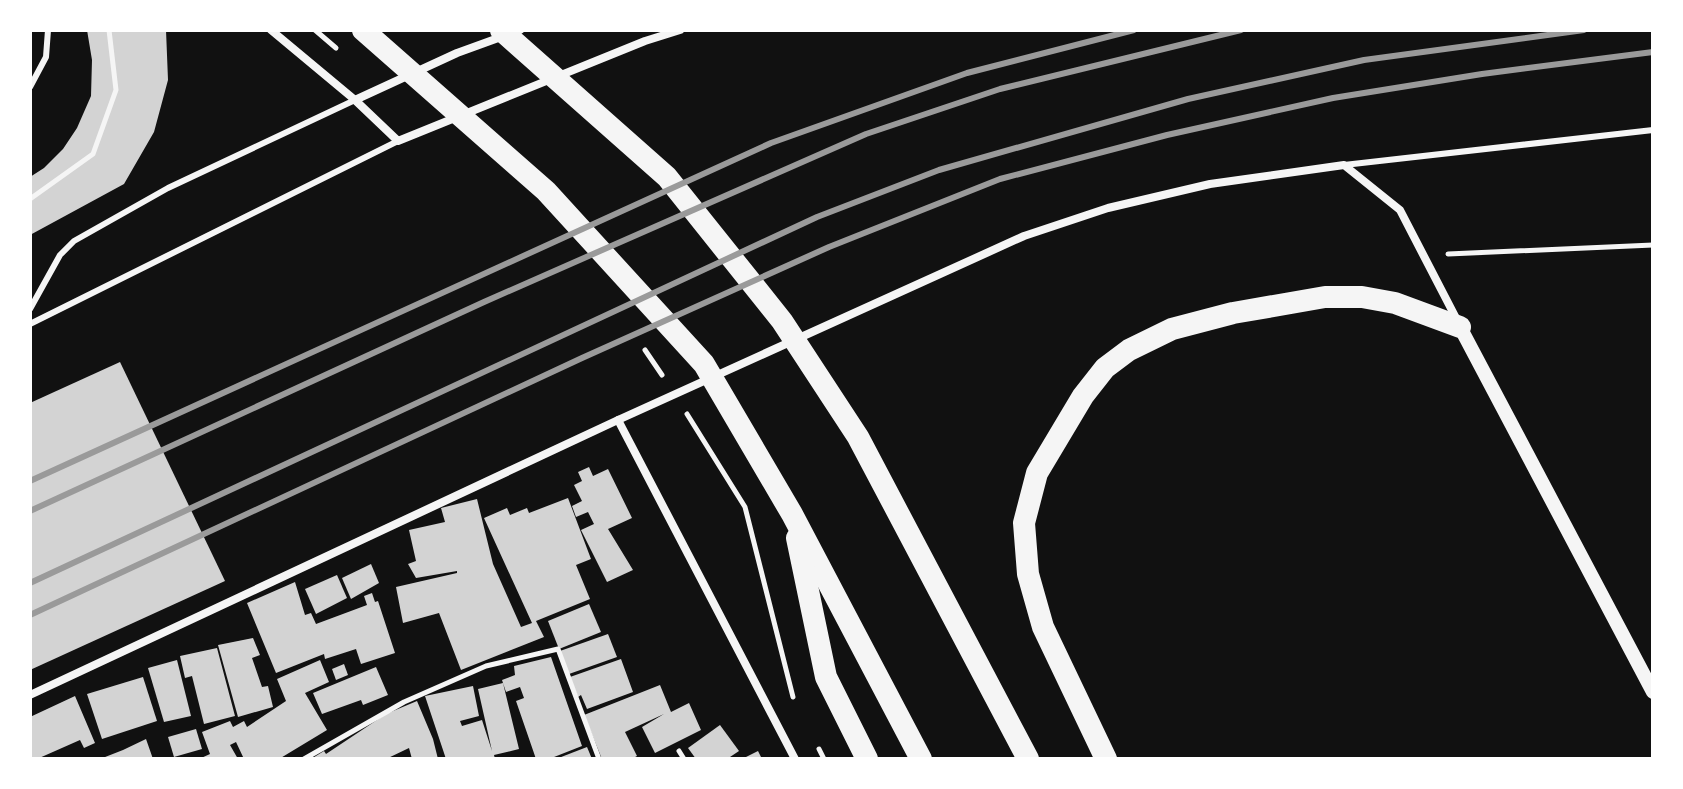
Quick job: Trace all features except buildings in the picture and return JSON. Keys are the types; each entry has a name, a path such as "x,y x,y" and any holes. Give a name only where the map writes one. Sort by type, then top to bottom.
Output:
{"highway":[{"path":"363,30 546,191 704,364 792,514 921,759"},
{"path":"501,30 667,177 782,321 858,437 1028,759"},
{"path":"1106,759 1043,627 1028,574 1024,523 1037,473 1059,433 1105,368 1129,350 1172,329 1233,313 1325,297 1362,297 1395,303 1460,327"},
{"path":"792,514 826,677 867,759"}],"street":[{"path":"271,30 355,100 398,141 645,41 680,30"},
{"path":"355,100 457,53 520,30"},
{"path":"30,695 618,420 1024,236 1108,208 1210,184 1344,165 1400,210 1653,692"},
{"path":"618,420 795,759"}],"lane":[{"path":"30,87 46,57 48,30"},
{"path":"30,309 60,255 74,241 168,188 355,100"},
{"path":"1344,165 1653,130"},
{"path":"30,324 398,141"}],"path":[{"path":"30,199 93,154 116,90 109,30"},
{"path":"315,30 345,55"},
{"path":"1423,255 1653,245"},
{"path":"638,341 670,388"},
{"path":"685,411 745,507 792,696 799,709"},
{"path":"304,759 404,702 486,666 558,649 599,759"},
{"path":"818,746 824,759"},
{"path":"679,751 684,759"}],"railway":[{"path":"30,481 771,143 967,73 1134,30"},
{"path":"30,511 484,302 866,134 1000,89 1241,30"},
{"path":"30,583 817,217 939,170 1188,99 1364,60 1584,30"},
{"path":"30,615 582,358 829,247 1000,179 1167,135 1333,98 1482,74 1653,52"}]}
